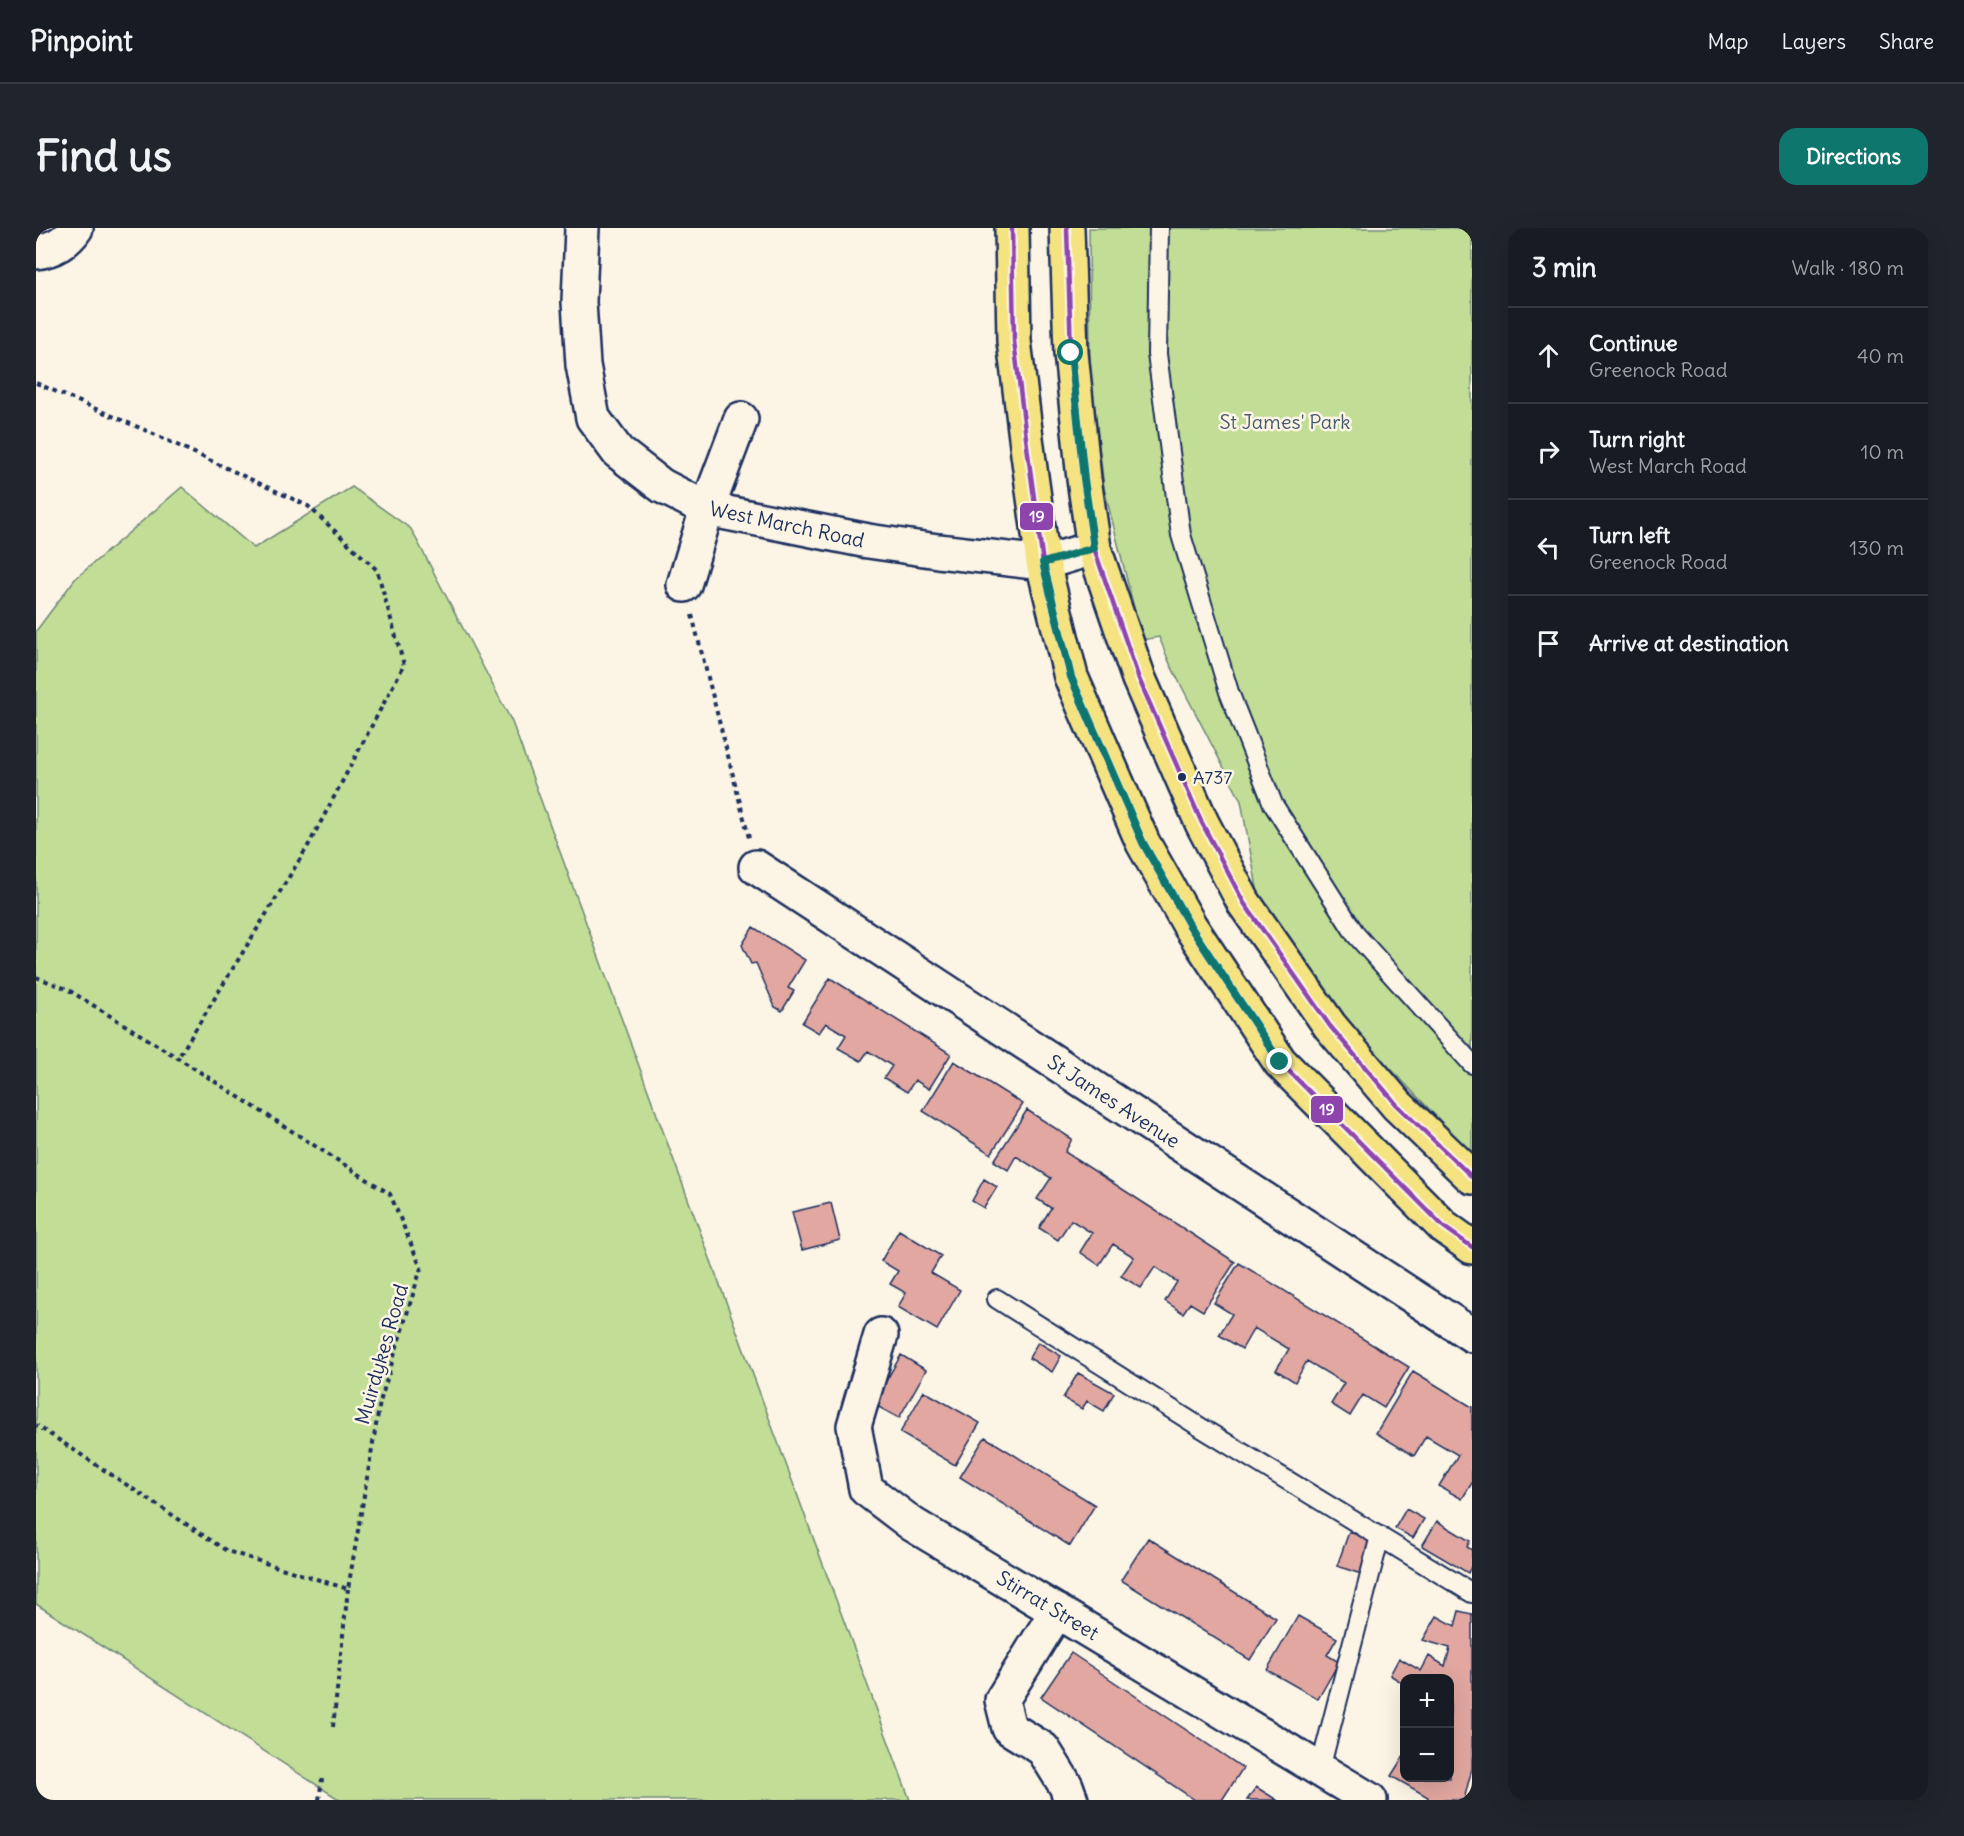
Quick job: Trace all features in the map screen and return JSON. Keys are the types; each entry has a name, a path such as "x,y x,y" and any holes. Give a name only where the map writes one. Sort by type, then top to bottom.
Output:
{"main road":[{"path":"1012,228 1014,342 1043,563 1071,677 1143,843 1190,926 1280,1062 1444,1227 1472,1247"},
{"path":"1066,228 1071,353 1084,479 1094,548 1139,679 1202,823 1244,903 1337,1035 1397,1105 1472,1177"}],"street":[{"path":"36,252 61,244 76,228"},
{"name":"West March Road","path":"582,228 579,302 583,365 593,418 618,452 662,486 707,509 868,541 1043,563 1094,548"},
{"path":"684,585 707,509 741,419"},
{"name":"St James Avenue","path":"756,867 1472,1335"},
{"name":"Stirrat Street","path":"881,1335 854,1426 866,1489 912,1524 1370,1800"},
{"path":"1057,1611 1002,1700 1009,1728 1043,1749 1066,1786 1071,1800"}],"lane":[{"path":"1159,228 1157,354 1181,535 1229,692 1273,804 1356,935 1472,1064"},
{"path":"998,1299 1472,1593"},
{"path":"1320,1769 1380,1536"}],"path":[{"path":"36,383 147,431 308,506 377,570 404,665 308,846 178,1058"},
{"path":"684,585 756,867"},
{"name":"Muirdykes Road","path":"36,977 67,989 390,1194 421,1268 380,1402 348,1588 333,1727"},
{"path":"36,1425 227,1551 348,1588"},
{"path":"319,1800 322,1779"}],"green space":[{"name":"St James' Park","path":"1089,228 1472,228 1472,1154 1372,1049 1299,961 1258,893 1241,801 1170,664 1159,637 1142,640 1104,488 1090,371"},
{"path":"182,487 254,548 352,487 411,529 512,722 910,1800 340,1800 36,1604 36,631 75,579"}],"building":[{"path":"753,927 805,960 788,988 794,991 782,1011 775,1007 756,963 751,964 742,945"},
{"path":"830,978 951,1054 929,1089 915,1080 907,1092 884,1078 892,1066 868,1051 861,1061 838,1048 846,1035 826,1023 819,1033 802,1023"},
{"path":"954,1061 1023,1104 991,1154 923,1111"},
{"path":"1027,1110 1072,1139 1065,1152 1235,1262 1203,1311 1190,1303 1183,1313 1165,1301 1177,1282 1155,1267 1141,1288 1121,1276 1134,1257 1113,1244 1099,1265 1080,1252 1092,1233 1071,1220 1058,1240 1039,1228 1051,1208 1037,1199 1051,1178 1016,1156 1008,1170 994,1161"},
{"path":"984,1179 997,1187 984,1208 972,1201"},
{"path":"831,1203 840,1240 802,1250 792,1212"},
{"path":"899,1230 941,1256 931,1273 960,1290 937,1330 898,1307 906,1293 890,1284 898,1271 881,1261"},
{"path":"1239,1263 1409,1367 1384,1408 1363,1395 1350,1416 1331,1404 1344,1383 1307,1361 1295,1382 1276,1370 1289,1349 1254,1328 1242,1349 1219,1335 1232,1314 1214,1303"},
{"path":"1038,1342 1061,1356 1052,1372 1029,1358"},
{"path":"901,1355 926,1370 899,1418 873,1404"},
{"path":"1413,1371 1472,1407 1472,1483 1462,1499 1439,1486 1458,1455 1426,1436 1414,1456 1376,1433"},
{"path":"1078,1373 1114,1393 1104,1411 1087,1401 1082,1409 1063,1398"},
{"path":"924,1391 980,1423 955,1465 900,1433"},
{"path":"985,1437 1095,1505 1070,1546 960,1477"},
{"path":"1406,1509 1424,1519 1413,1538 1395,1528"},
{"path":"1437,1521 1470,1541 1467,1547 1472,1550 1472,1565 1468,1573 1422,1546"},
{"path":"1349,1532 1372,1540 1361,1574 1337,1566"},
{"path":"1148,1538 1276,1618 1250,1660 1121,1580"},
{"path":"1459,1611 1472,1614 1472,1768 1464,1800 1427,1800 1428,1797 1402,1782 1454,1782 1454,1674 1400,1674 1400,1681 1390,1675 1399,1658 1421,1671 1429,1656 1445,1666 1450,1648 1423,1640 1437,1616 1455,1626"},
{"path":"1298,1616 1337,1638 1327,1655 1339,1662 1318,1699 1267,1670"},
{"path":"1071,1653 1243,1768 1222,1800 1195,1800 1041,1697"},
{"path":"1400,1762 1400,1781 1391,1776"},
{"path":"1256,1787 1277,1800 1247,1800"}],"transit line":[{"name":"19","path":"1012,228 1014,341 1043,563 1071,677 1143,843 1190,926 1280,1062 1444,1227 1472,1247"},
{"name":"19","path":"1067,228 1071,353 1084,479 1094,548 1139,679 1202,823 1244,903 1330,1026 1397,1105 1472,1177"}],"place":[{"name":"A737","path":"1182,777"}],"route":[{"path":"1071,353 1084,479 1094,548 1043,563 1071,677 1143,843 1190,926 1280,1062"}]}
